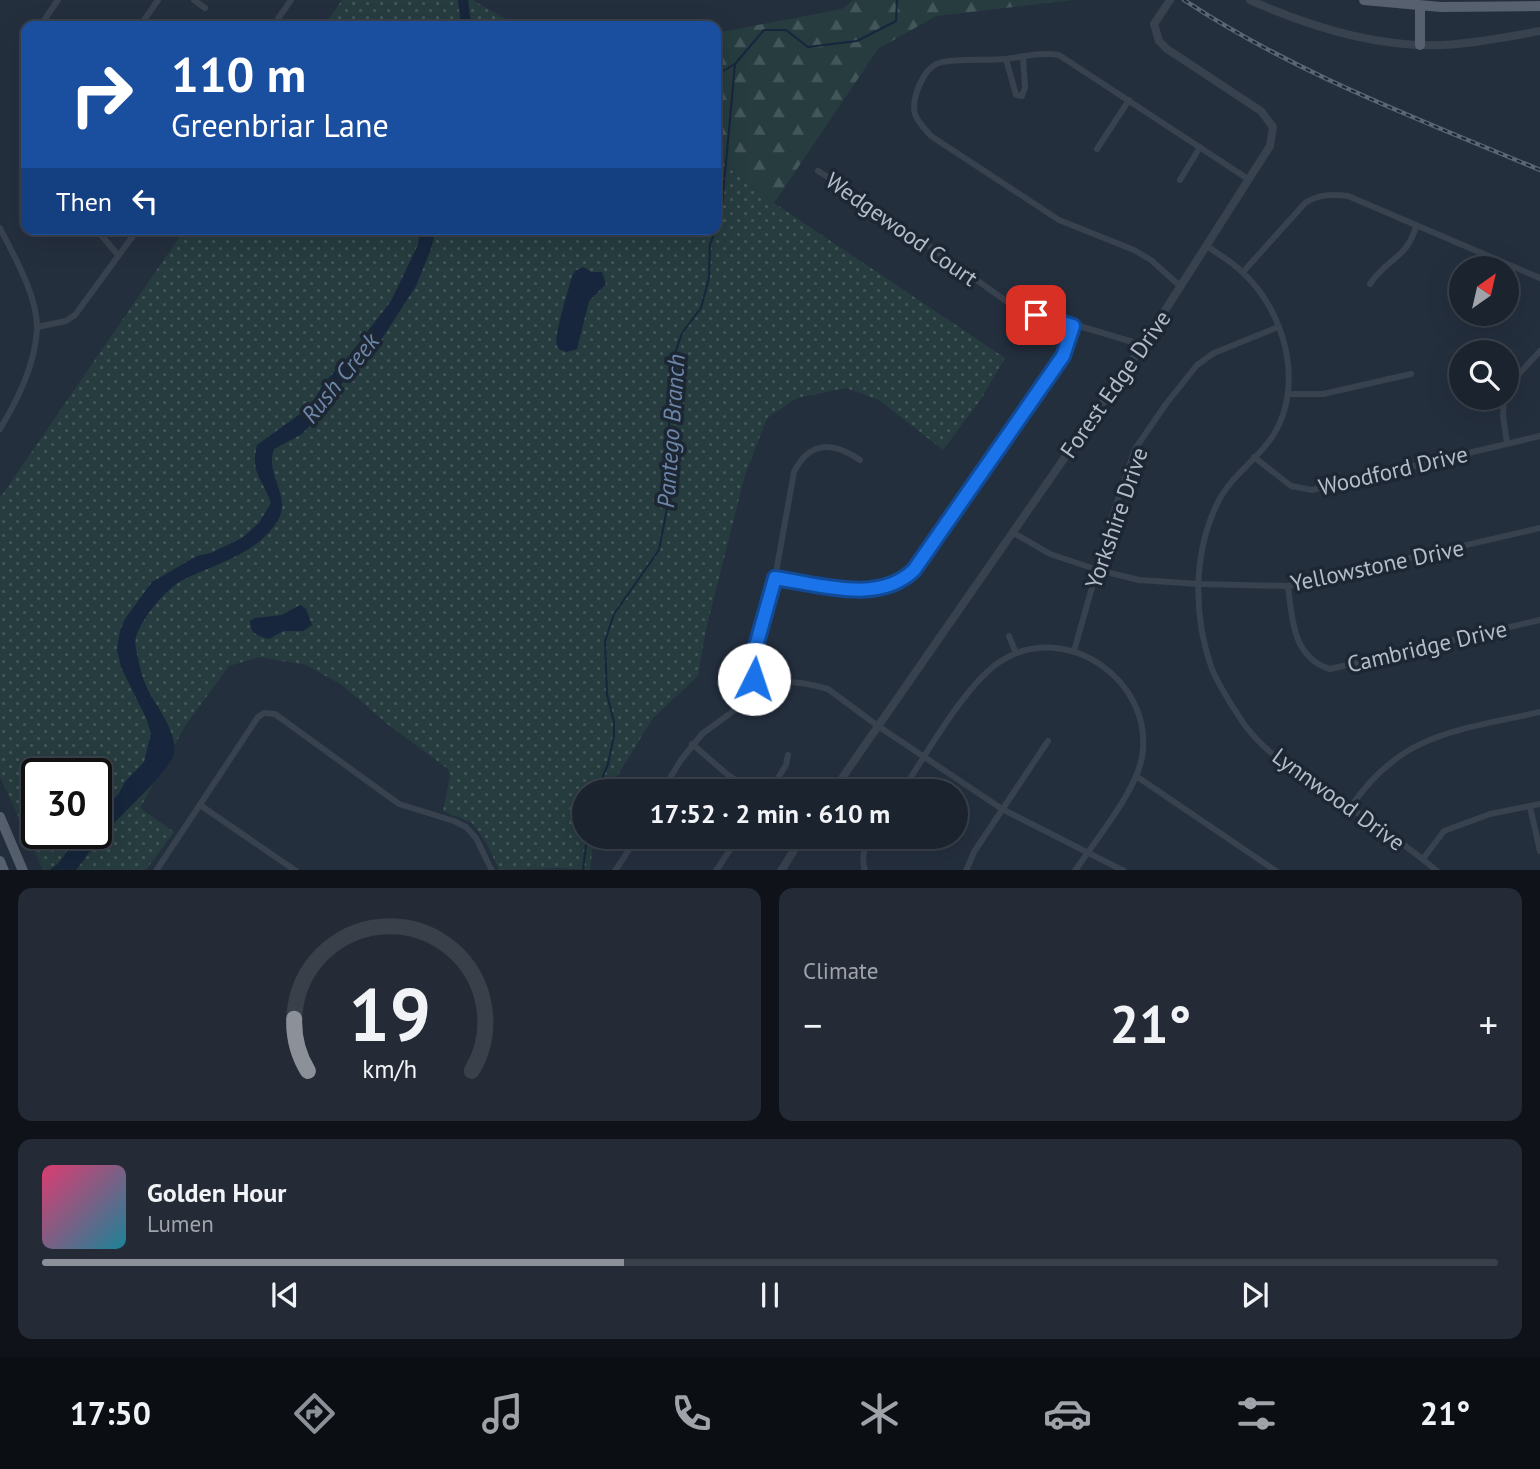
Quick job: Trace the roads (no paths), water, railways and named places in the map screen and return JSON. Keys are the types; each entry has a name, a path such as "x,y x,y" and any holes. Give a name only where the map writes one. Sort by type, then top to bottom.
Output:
{"main road":[{"path":"1364,0 1420,6 1540,6"},
{"path":"1497,6 1507,0"},
{"path":"1420,6 1420,44"},
{"path":"0,817 23,870"},
{"path":"0,861 4,870"}],"street":[{"path":"43,21 58,0"},
{"path":"143,21 158,0"},
{"path":"194,0 205,8"},
{"path":"276,21 291,0"},
{"name":"Forest Edge Drive","path":"842,779 1143,345 1270,146 1273,127 1262,111 1167,49 1159,41 1154,24 1170,0"},
{"path":"1250,0 1345,33 1378,41 1444,45 1494,40 1540,31"},
{"path":"1181,287 1151,260 1134,250 1072,227 931,136 914,110 918,89 926,74 939,63 1006,59 1039,53 1059,55 1248,179"},
{"path":"1006,59 1013,91 1022,96 1026,88 1023,56"},
{"path":"1097,149 1129,100"},
{"path":"1180,180 1200,148"},
{"name":"Wedgewood Court","path":"818,171 1006,301 1036,315 1143,345"},
{"path":"1243,272 1294,212 1313,198 1333,194 1348,197 1540,278"},
{"path":"1370,284 1412,241 1416,226"},
{"path":"0,228 27,286 37,327 30,365 15,404 0,429"},
{"path":"101,235 118,255"},
{"path":"37,327 66,321 75,315 133,235"},
{"name":"Lynnwood Drive","path":"1207,246 1243,272 1265,299 1278,327 1287,357 1289,394 1283,416 1273,434 1230,484 1218,502 1207,530 1198,584 1200,628 1213,670 1239,718 1283,764 1437,870"},
{"path":"775,578 860,590 878,588 905,579 914,570 1063,356 1073,326"},
{"name":"Yorkshire Drive","path":"1074,651 1111,520 1135,449 1197,365 1214,353 1278,327"},
{"path":"1519,374 1540,351"},
{"path":"1289,394 1324,394 1411,374"},
{"path":"1503,410 1507,443"},
{"name":"Woodford Drive","path":"1254,457 1291,486 1312,490 1540,436"},
{"path":"761,690 754,679 751,664 775,578 797,467 813,451 829,446 839,448 860,460"},
{"name":"Yellowstone Drive","path":"1012,532 1050,554 1139,580 1288,586 1540,528"},
{"name":"Cambridge Drive","path":"1288,586 1292,622 1303,650 1315,665 1330,669 1540,620"},
{"path":"1009,636 1016,653"},
{"path":"910,779 981,676 1002,660 1016,653 1049,648 1074,651 1103,665 1129,692 1139,716 1143,741 1142,758 1136,776 1075,870"},
{"path":"670,779 692,744 702,734 769,685 779,682 828,689 1002,809 1124,870"},
{"path":"156,870 258,717 269,712 399,804 466,827 476,838 492,870"},
{"path":"1349,808 1377,774 1404,752 1428,739 1540,712"},
{"path":"966,870 974,852 1048,741"},
{"path":"692,744 734,779"},
{"path":"777,779 786,765 788,755"},
{"path":"1136,776 1276,870"},
{"path":"1423,859 1444,831 1490,814 1540,804"},
{"path":"200,805 296,870"},
{"path":"1530,807 1540,851"},
{"path":"615,870 629,849"},
{"path":"716,870 730,849"},
{"path":"781,870 795,849"},
{"path":"864,870 865,849"},
{"path":"276,870 282,862"}],"water":[{"path":"419,235 434,235 416,286 379,343 343,382 302,434 274,449 272,468 282,502 278,520 269,532 247,550 175,585 152,609 137,632 136,648 143,677 173,737 174,753 164,771 112,826 112,800 144,762 151,733 121,667 117,649 125,619 152,582 197,556 211,553 242,538 259,523 271,503 256,470 257,445 310,407 325,382 349,356 391,301 418,245"},
{"path":"583,267 591,272 602,272 606,284 589,301 577,349 567,352 557,346 557,333 572,276"},
{"path":"300,605 306,609 312,625 303,631 283,631 269,639 251,629 250,621 255,618 282,615"},
{"path":"69,849 92,849 76,870 49,870 59,863"}],"waterway":[{"name":"Rush Creek","path":"463,0 465,21"},
{"name":"Rush Creek","path":"721,72 735,64 764,30 786,30 808,47 857,41 896,21 897,0"},
{"name":"Pantego Branch","path":"721,217 735,64"},
{"name":"Pantego Branch","path":"602,779 614,736 614,722 607,695 605,641 614,614 659,550 669,498 664,468 670,430 668,417 673,399 672,362 682,333 701,308 709,278 710,244 714,235"},
{"name":"Pantego Branch","path":"583,870 586,849"}],"railway":[{"path":"1184,0 1226,26 1313,72 1540,170"}]}
